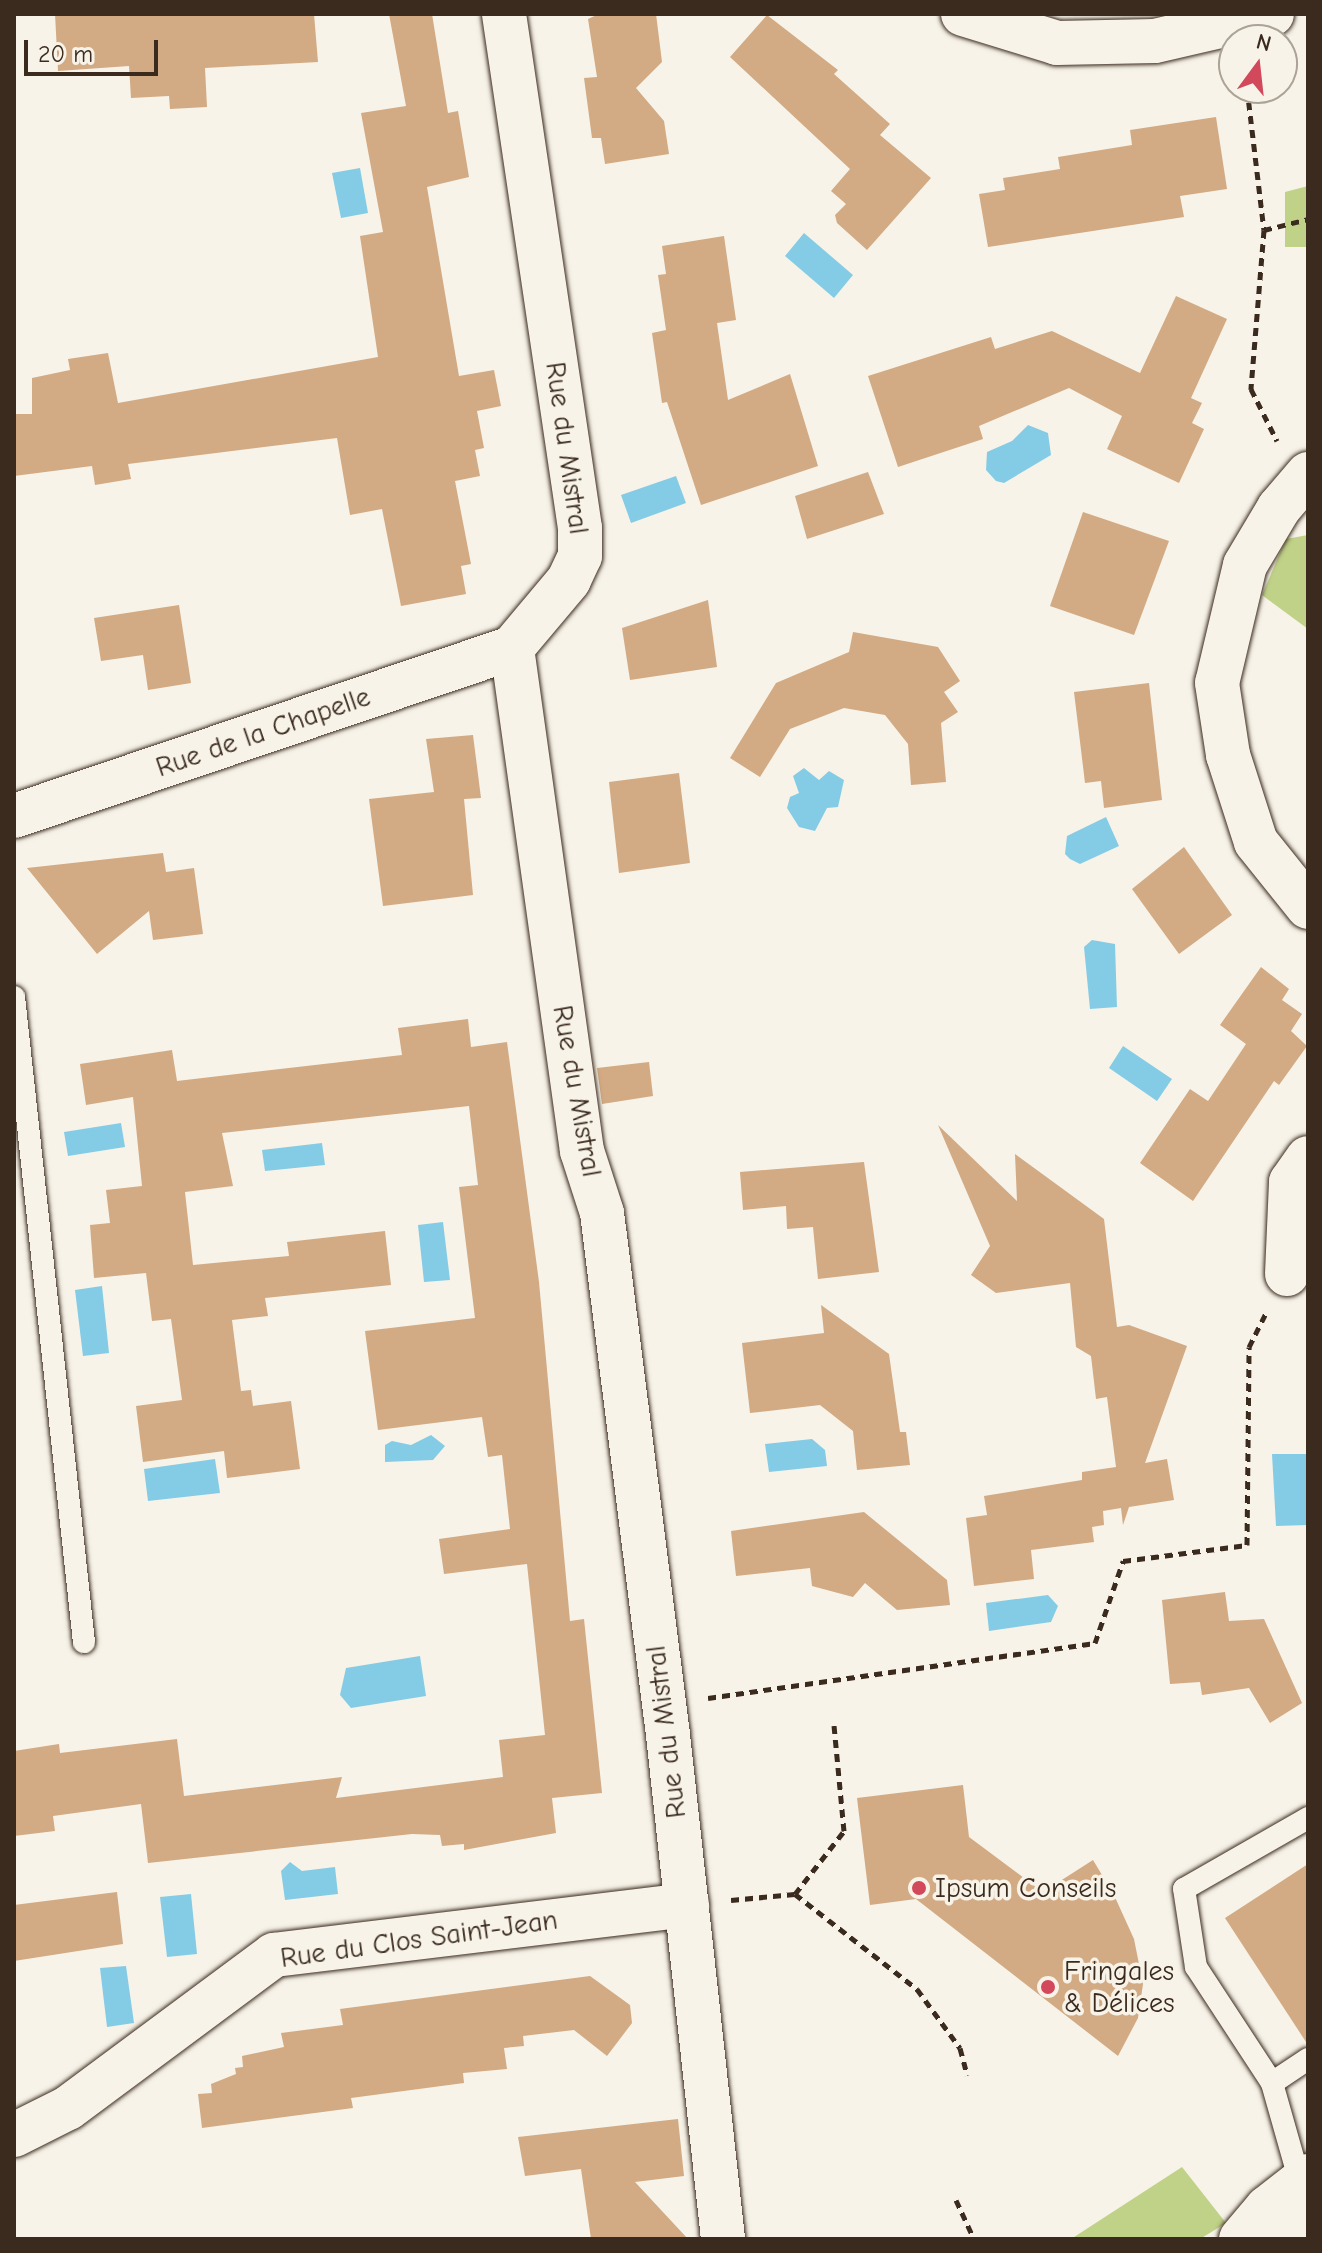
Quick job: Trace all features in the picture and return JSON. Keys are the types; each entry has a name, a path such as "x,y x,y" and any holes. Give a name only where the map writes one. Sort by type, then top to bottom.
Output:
{"street":[{"name":"Rue du Mistral","path":"504,14 580,528 580,556 569,580 512,648 582,1151 602,1213 687,1905 723,2239"},
{"path":"963,14 1057,43 1155,41 1272,14"},
{"path":"1303,478 1245,565 1217,683 1228,755 1256,842 1308,907"},
{"name":"Rue de la Chapelle","path":"14,816 512,648"},
{"path":"1287,1274 1291,1182 1308,1158"},
{"name":"Rue du Clos Saint-Jean","path":"14,2135 68,2108 274,1955 687,1905"},
{"path":"1241,2239 1267,2208 1305,2191"},
{"path":"1283,2239 1305,2191"}],"lane":[{"path":"14,997 84,1642"},
{"path":"1305,2191 1272,2083 1196,1967 1184,1889 1308,1818"},
{"path":"1272,2083 1308,2059"}],"path":[{"path":"1249,104 1264,230 1251,389 1303,478"},
{"path":"1264,230 1308,219"},
{"path":"663,1704 1095,1643 1123,1561 1247,1545 1249,1347 1287,1274"},
{"path":"795,1894 844,1831 834,1725"},
{"path":"687,1905 795,1894 917,1989 960,2048 967,2075"},
{"path":"956,2200 974,2239"}],"green space":[{"path":"1308,186 1308,247 1285,247 1285,192"},
{"path":"1308,535 1308,629 1262,595 1286,539"},
{"path":"1182,2167 1226,2223 1200,2239 1071,2239"}],"water":[{"path":"360,168 368,213 341,218 332,173"},
{"path":"804,233 853,275 834,298 785,256"},
{"path":"1028,425 1048,433 1051,455 1004,483 996,481 986,470 987,452 1012,441"},
{"path":"676,476 686,503 631,523 621,495"},
{"path":"804,768 819,780 829,771 844,780 838,807 827,808 815,831 799,827 787,808 790,797 799,793 793,776"},
{"path":"1106,817 1119,846 1080,864 1070,859 1065,854 1067,836"},
{"path":"1092,940 1115,944 1117,1007 1090,1009 1084,947"},
{"path":"1123,1046 1172,1079 1157,1101 1109,1068"},
{"path":"121,1123 125,1147 68,1156 64,1132"},
{"path":"322,1143 325,1165 265,1171 262,1150"},
{"path":"443,1222 450,1280 424,1282 418,1225"},
{"path":"102,1286 109,1353 83,1356 75,1290"},
{"path":"431,1435 445,1446 433,1460 385,1462 385,1445 392,1441 411,1445"},
{"path":"812,1439 825,1450 827,1466 769,1472 765,1444"},
{"path":"1272,1454 1307,1454 1308,1525 1276,1526"},
{"path":"215,1459 220,1493 148,1501 144,1469"},
{"path":"1048,1595 1058,1606 1051,1622 989,1631 986,1603"},
{"path":"420,1656 426,1696 351,1708 340,1695 346,1668"},
{"path":"290,1862 302,1871 335,1867 338,1894 285,1900 281,1871"},
{"path":"191,1894 197,1954 167,1957 160,1897"},
{"path":"126,1966 134,2023 107,2027 100,1968"}],"building":[{"path":"55,14 314,14 318,62 205,68 207,107 170,109 169,96 131,98 129,66 58,71"},
{"path":"389,14 432,14 448,113 458,111 469,177 427,187 459,376 494,370 501,406 477,411 484,448 475,450 480,476 455,481 471,564 461,566 466,594 401,606 382,509 350,515 337,438 128,464 131,479 95,485 92,466 14,476 14,414 32,414 32,378 70,370 68,359 108,353 118,403 378,357 360,236 383,232 361,113 406,106"},
{"path":"599,14 656,14 662,62 636,88 664,121 669,154 605,164 601,138 592,138 584,78 597,77 588,19"},
{"path":"767,15 838,70 834,74 890,124 880,135 931,178 867,250 837,223 835,215 846,204 831,191 850,169 730,57"},
{"path":"1216,117 1227,189 1180,196 1184,217 988,247 979,194 1005,190 1003,178 1060,169 1058,157 1132,145 1130,130"},
{"path":"724,236 736,320 717,323 728,400 790,374 818,466 701,505 667,402 662,403 652,333 666,330 658,275 666,274 662,246"},
{"path":"1176,296 1227,319 1191,398 1202,403 1192,423 1204,429 1179,483 1107,449 1122,416 1069,388 979,426 983,439 898,467 868,376 991,337 995,349 1052,331 1140,373"},
{"path":"868,472 884,514 807,539 795,496"},
{"path":"1083,512 1169,541 1134,635 1050,606"},
{"path":"708,600 717,667 630,680 622,628"},
{"path":"179,605 191,683 148,690 143,655 101,661 94,618"},
{"path":"853,632 938,647 960,681 944,692 958,712 941,723 946,782 911,785 908,744 885,715 844,708 790,729 760,777 730,758 776,683 849,652"},
{"path":"1149,683 1162,800 1104,808 1101,781 1085,783 1074,692"},
{"path":"473,735 481,798 464,799 473,895 383,906 369,799 434,792 426,739"},
{"path":"679,773 690,863 619,873 609,782"},
{"path":"1184,847 1232,915 1179,954 1132,889"},
{"path":"163,853 166,872 194,868 203,934 153,940 149,911 97,954 27,868"},
{"path":"1261,967 1289,989 1282,1000 1302,1014 1291,1031 1307,1046 1279,1085 1274,1081 1193,1201 1140,1163 1190,1089 1208,1101 1246,1044 1220,1025"},
{"path":"468,1019 471,1047 507,1042 539,1282 570,1621 584,1619 602,1793 552,1798 556,1833 464,1850 464,1844 442,1846 440,1835 412,1834 148,1863 141,1804 53,1816 55,1831 14,1836 14,1751 59,1744 60,1753 177,1739 184,1796 342,1777 336,1798 503,1777 499,1740 545,1735 527,1564 444,1574 439,1539 510,1529 502,1455 488,1457 482,1417 378,1430 365,1331 475,1318 459,1187 478,1185 469,1106 222,1133 233,1186 185,1192 193,1265 289,1256 287,1242 385,1231 391,1285 265,1298 268,1316 232,1320 241,1391 251,1390 253,1406 291,1401 300,1469 227,1478 224,1451 143,1462 136,1406 182,1400 171,1319 152,1321 146,1273 94,1278 90,1225 110,1223 106,1190 142,1186 133,1097 86,1105 80,1064 172,1050 177,1081 402,1055 398,1028"},
{"path":"649,1062 653,1096 602,1104 597,1068"},
{"path":"938,1125 1017,1201 1015,1154 1104,1219 1117,1327 1129,1325 1187,1346 1145,1463 1167,1459 1174,1500 1129,1507 1123,1525 1121,1508 1103,1511 1104,1525 1092,1527 1094,1542 1031,1550 1034,1579 974,1586 966,1518 987,1515 984,1496 1082,1480 1082,1472 1116,1467 1107,1397 1096,1399 1091,1356 1076,1347 1070,1283 996,1293 971,1275 990,1246"},
{"path":"864,1162 879,1272 818,1279 813,1227 787,1229 786,1206 743,1210 740,1172"},
{"path":"821,1305 889,1354 900,1432 906,1432 910,1465 857,1470 853,1431 820,1405 750,1413 742,1343 824,1333"},
{"path":"864,1512 947,1580 950,1605 897,1610 865,1583 853,1597 812,1586 810,1568 736,1576 731,1531"},
{"path":"1225,1592 1229,1621 1264,1619 1302,1703 1270,1723 1249,1688 1202,1695 1200,1682 1170,1684 1162,1600"},
{"path":"963,1785 969,1837 1043,1892 1093,1860 1114,1895 1134,1939 1143,1984 1138,2018 1118,2056 916,1899 870,1905 857,1798"},
{"path":"1308,1864 1308,2045 1225,1918"},
{"path":"117,1892 123,1944 14,1961 14,1905"},
{"path":"590,1976 630,2005 632,2023 607,2056 574,2030 523,2036 524,2046 504,2048 507,2069 463,2073 464,2083 351,2098 353,2108 202,2128 198,2094 212,2093 211,2084 236,2074 235,2068 243,2067 242,2056 284,2047 281,2033 343,2025 340,2009"},
{"path":"678,2119 684,2176 635,2182 688,2239 591,2239 581,2169 525,2176 518,2137"}],"place":[{"name":"Ipsum Conseils","path":"919,1888"},
{"name":"Fringales & Délices","path":"1048,1987"}]}
